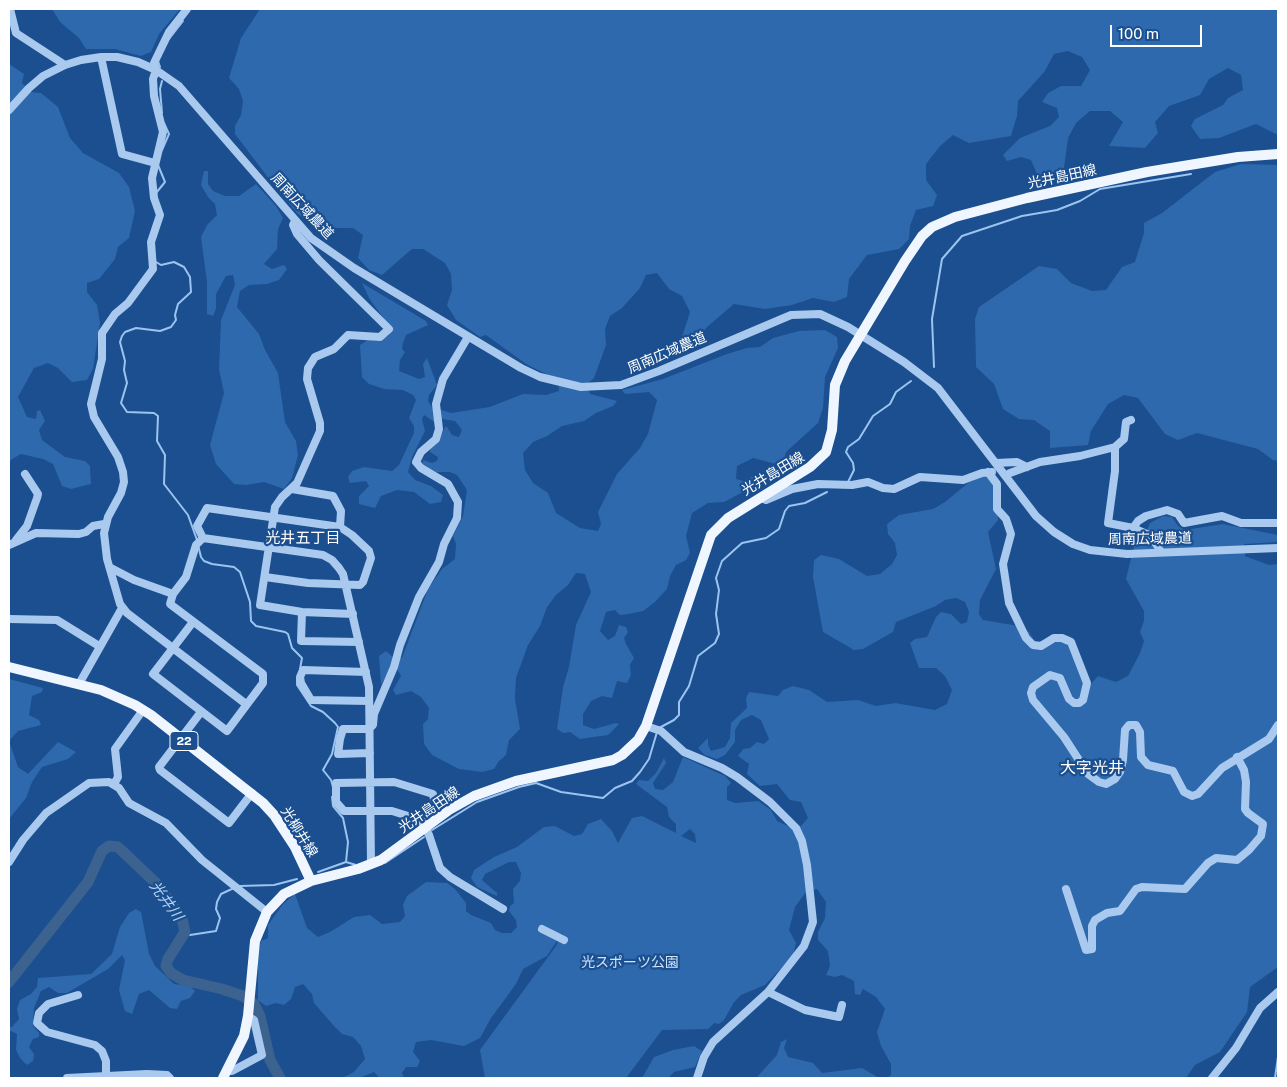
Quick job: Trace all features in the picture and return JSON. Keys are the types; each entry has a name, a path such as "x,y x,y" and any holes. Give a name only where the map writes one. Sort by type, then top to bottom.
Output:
{"main road":[{"name":"光井島田線","path":"311,881 371,864 389,855 424,828 474,796 497,787 613,760 630,749 646,726 707,543 718,525 810,467 826,452 832,430 836,385 845,360 922,236 942,222 1027,198 1146,172 1238,157 1278,154"},
{"name":"光柳井線","path":"9,667 79,684 120,697 143,710 252,793 274,815 295,847 311,881"},
{"path":"225,1074 244,1036 250,1000 255,941 267,912 284,894 311,881"}],"street":[{"path":"10,9 16,33 65,65"},
{"path":"187,9 168,32 154,62 156,70 153,79 154,96 163,132 154,163 152,191 160,215 152,242 153,269 128,303 115,314 102,333 102,359 91,404 94,417 118,457 124,477 121,493 104,524 104,546 122,608 246,704"},
{"path":"101,57 122,154 154,163"},
{"name":"周南広域農道","path":"9,110 43,76 65,65 101,57 117,57 138,62 156,70 179,86 195,102 311,238 329,252 468,337 540,377 562,384 599,387 636,381 791,315 805,313 820,314 861,335 904,362 938,388 1036,516 1054,532 1073,544 1111,554 1278,548"},
{"path":"295,221 293,225 297,234 319,260 389,328 380,337 348,335 334,349 312,360 306,372 320,424 320,432 300,476 292,489 282,496 275,507 260,604 302,612 353,614"},
{"path":"370,753 338,754 343,729 369,729 373,725 374,714 419,597 439,562 444,544 457,518 458,502 448,484 417,465 416,462 421,452 436,440 439,429 436,404 442,379 468,337"},
{"path":"1010,473 1040,462 1080,456 1115,447 1124,439 1126,422 1131,420"},
{"path":"1115,447 1115,471 1108,523 1133,528 1151,536 1161,552"},
{"path":"996,463 1017,462 1028,466"},
{"path":"761,498 766,500 792,489 818,484 852,485 868,482 883,488 894,489 920,477 963,480 992,472 998,484 997,509 1006,519 1011,534 1003,564 1009,603 1026,638 1033,644 1040,646 1054,638 1062,638 1071,642 1087,683 1083,700 1079,703 1074,703 1069,699 1060,678 1050,675 1033,687 1031,693 1033,700 1064,737 1088,774 1099,782 1106,784 1115,779 1122,766 1125,730 1129,725 1136,725 1140,732 1140,757 1148,765 1173,771 1184,792 1192,796 1198,794 1211,778 1237,757 1269,739 1278,725"},
{"path":"12,543 26,526 38,498 38,494 25,474"},
{"path":"292,489 333,496 341,511 340,527"},
{"path":"193,622 153,674 227,731 263,683 263,674 170,604 174,594 186,577 200,541 197,526 207,508 340,527 369,551 371,558 363,582 360,585 308,583 265,577"},
{"path":"1133,528 1138,521 1146,516 1167,510 1178,514 1184,523 1222,516 1240,523 1278,524"},
{"path":"12,543 43,532 79,534 86,532 93,526 104,524"},
{"path":"200,541 323,555 332,560 339,568 346,584 366,672 369,701 371,864"},
{"path":"111,568 134,580 174,594"},
{"path":"79,684 122,608"},
{"path":"302,612 300,641 359,642"},
{"path":"9,619 57,620 99,646"},
{"path":"366,672 303,670 300,677 301,683 311,700 369,701"},
{"path":"114,784 118,777 115,749 143,710"},
{"path":"200,712 159,767 229,823 252,793"},
{"path":"646,726 661,731 684,752 722,768 737,777 770,802 796,828 802,841 807,865 813,922 804,946 768,992 713,1042 704,1057 697,1078"},
{"path":"1066,889 1086,950 1092,949 1092,926 1095,920 1107,913 1120,911 1136,889 1142,887 1185,889 1216,858 1237,860 1261,836 1263,824 1248,813 1245,808 1246,782 1244,770 1237,757"},
{"path":"440,817 436,811 433,794 394,782 336,783 336,802 344,811 392,811 421,820 429,836 440,868 450,877 503,909"},
{"path":"9,862 35,823 50,810 89,783 114,784 129,803 166,823 202,860 267,912"},
{"path":"542,930 564,940"},
{"path":"768,992 805,1010 839,1017 842,1005"},
{"path":"1212,1078 1236,1048 1260,1008 1278,992"},
{"path":"78,995 48,1004 38,1013 37,1023 47,1032 95,1044 102,1051 106,1061 106,1076"},
{"path":"225,1074 262,1055 254,1020 248,1016"},
{"path":"67,1078 167,1075 170,1078"}],"green space":[{"path":"52,9 180,9 159,34 151,52 141,56 115,49 86,49 79,38 60,22"},
{"path":"260,9 1278,9 1278,135 1256,124 1219,138 1200,139 1191,126 1195,119 1223,105 1228,98 1243,90 1241,75 1228,68 1209,79 1200,95 1169,106 1155,122 1158,133 1145,148 1109,146 1123,122 1110,111 1090,111 1076,123 1068,138 1064,168 1048,176 1037,174 1031,160 1021,157 1007,161 1003,155 1020,138 1050,126 1059,117 1057,108 1042,102 1048,93 1061,86 1081,86 1090,70 1082,57 1068,51 1054,54 1045,71 1018,101 1017,116 1011,136 969,143 953,135 940,146 926,164 926,180 937,195 933,206 916,210 910,226 909,239 899,249 867,255 849,279 847,297 834,302 813,298 792,305 765,309 734,304 707,327 696,342 684,345 681,340 690,312 682,296 669,289 657,273 646,275 640,288 622,308 610,316 605,329 606,345 594,378 587,384 590,394 617,401 613,406 596,413 584,421 562,426 547,436 533,442 523,453 525,470 533,483 548,493 556,513 580,528 598,531 601,524 598,512 617,474 640,448 648,434 657,400 649,392 625,394 622,390 663,379 727,354 747,348 760,347 773,338 799,331 825,330 837,337 838,348 825,377 823,408 818,423 786,452 783,462 776,464 753,458 737,466 736,479 743,481 763,472 741,493 724,502 708,503 692,513 686,536 690,553 686,560 676,565 670,576 667,589 655,602 643,611 629,614 620,615 615,610 606,612 600,631 608,640 615,636 619,625 626,627 628,632 624,638 634,658 630,665 631,675 627,683 617,681 612,698 602,696 591,701 583,714 583,725 594,729 616,723 619,724 608,735 580,739 570,732 563,733 557,729 563,687 569,667 576,625 591,592 585,574 576,573 568,585 556,595 547,607 540,626 528,645 516,678 515,699 520,729 509,740 506,755 494,769 482,772 459,769 432,755 424,744 423,724 428,719 429,708 421,697 411,691 396,695 393,690 401,676 397,669 389,671 381,685 379,656 386,651 394,658 402,658 428,589 442,569 455,559 456,544 453,536 463,516 467,490 457,475 450,472 436,472 423,465 423,460 432,463 437,461 438,457 430,452 430,449 440,439 445,427 447,427 452,435 459,437 462,430 455,421 442,419 440,426 424,415 422,419 425,431 412,457 408,472 415,480 431,486 443,495 441,502 430,504 414,492 397,490 381,496 375,508 359,504 359,496 369,486 366,481 350,483 348,477 352,471 364,467 392,471 399,465 414,433 414,426 409,418 416,400 413,395 403,390 384,389 369,384 362,377 360,345 368,340 379,341 389,335 391,329 369,298 362,283 426,321 428,325 406,335 402,349 405,352 400,360 399,371 419,379 425,377 423,364 427,358 437,385 429,395 428,401 432,407 451,413 490,407 523,394 546,395 559,391 558,380 526,364 486,335 480,337 456,320 447,305 452,290 451,274 445,263 423,249 412,249 382,275 369,270 358,258 363,235 353,228 327,228 319,223 307,221 297,213 273,184 235,134 235,126 241,115 243,101 239,89 229,78 241,38"},
{"path":"9,64 24,74 22,83 31,92 41,93 58,107 70,138 83,153 119,173 129,187 135,211 129,238 118,247 115,259 99,279 87,283 87,292 97,305 100,323 93,369 87,380 72,382 58,368 48,363 34,368 18,397 27,417 36,419 37,411 40,410 45,421 39,430 42,440 65,457 85,461 90,466 91,484 71,489 62,486 53,464 43,459 21,454 9,461"},
{"path":"1241,164 1278,165 1278,461 1273,460 1258,449 1197,433 1178,440 1165,434 1138,398 1124,395 1108,404 1091,431 1088,445 1050,448 1050,431 1034,420 1019,419 1003,409 994,384 976,367 975,319 979,307 1039,266 1057,269 1071,283 1092,291 1106,290 1122,267 1135,262 1144,233 1144,223 1162,213 1215,172"},
{"path":"204,171 208,171 208,184 213,191 225,196 239,196 256,184 276,206 283,218 278,229 277,249 264,264 272,269 284,265 287,269 279,280 267,284 249,285 240,291 237,307 259,334 265,350 278,373 285,422 296,441 298,455 292,478 284,489 264,482 246,485 234,484 216,464 210,445 224,393 219,369 221,320 235,285 233,275 226,276 216,294 216,309 213,316 207,314 207,282 201,237 207,225 217,215 215,204 201,185"},
{"name":"光スポーツ公園","path":"983,476 989,477 996,486 993,506 998,515 998,520 988,532 996,569 980,600 979,614 983,620 1013,625 1029,632 1039,648 1056,642 1064,642 1072,650 1085,684 1091,684 1098,676 1116,682 1128,676 1140,653 1144,641 1140,632 1144,621 1144,611 1126,579 1135,542 1143,539 1150,523 1163,516 1172,517 1178,526 1185,530 1223,524 1278,535 1278,542 1244,544 1245,556 1269,565 1278,564 1278,967 1250,987 1247,1012 1220,1052 1195,1065 1186,1078 887,1078 891,1075 891,1064 881,1046 877,1032 885,1009 876,997 863,989 860,995 855,994 854,981 842,975 835,977 826,975 830,966 828,951 818,940 818,932 825,918 826,902 817,889 806,892 795,907 789,930 796,943 793,956 765,985 741,995 734,1002 724,1020 719,1024 714,1023 708,1029 662,1030 626,1078 485,1078 480,1050 556,946 564,930 547,956 523,969 516,984 491,1018 480,1038 464,1046 431,1040 416,1042 413,1052 420,1061 417,1067 406,1067 402,1073 404,1078 380,1078 374,1072 359,1078 342,1078 354,1072 365,1059 361,1046 353,1037 342,1034 334,1026 314,1003 312,994 303,984 295,987 291,999 284,1005 276,1003 266,1006 258,1000 258,953 261,941 268,938 268,925 283,904 295,894 307,928 318,937 354,917 370,915 382,924 400,922 405,916 403,905 407,896 426,882 447,883 455,889 466,903 466,911 471,915 491,923 495,930 502,933 511,933 517,927 516,920 509,911 510,906 514,903 513,889 520,881 521,873 516,862 509,862 485,874 482,880 497,893 497,896 477,887 471,878 474,870 494,857 517,847 544,827 555,826 574,836 582,834 588,824 601,819 612,831 618,843 632,818 642,816 676,833 676,824 669,817 667,807 636,784 639,780 648,781 656,773 664,758 666,763 653,783 655,789 663,790 673,782 683,757 725,776 731,783 727,787 727,800 735,803 758,801 771,810 777,821 790,827 801,826 808,818 801,802 790,800 777,784 760,786 747,774 749,764 738,756 743,749 750,748 757,742 764,744 769,739 761,720 752,715 741,720 735,730 735,742 725,755 717,759 705,755 698,748 708,738 708,745 711,751 725,747 730,738 731,723 747,708 746,698 749,692 778,696 783,690 793,686 809,690 827,702 858,700 876,706 895,703 935,710 947,704 952,690 945,676 936,668 919,668 910,643 915,639 927,637 936,617 941,612 951,614 961,624 967,622 969,612 965,602 956,598 945,600 936,606 896,622 893,632 863,649 854,650 823,632 813,577 814,560 821,555 839,559 867,576 880,574 892,564 897,555 895,543 888,534 887,524 899,515 933,509 945,502 968,483","holes":["690,829 695,834 696,843 681,836"]},
{"path":"9,679 43,688 42,692 32,696 29,715 39,720 41,725 18,731 9,741"},
{"path":"9,741 18,767 28,774 58,742 76,752 68,759 42,767 32,782 26,798 9,819"},
{"path":"136,909 141,912 149,954 155,966 174,984 190,986 195,991 190,998 181,1001 177,1009 170,1008 149,990 139,994 132,1014 125,1011 119,990 125,960 122,955 108,969 67,993 58,993 49,987 41,991 34,1008 33,1026 39,1033 39,1037 33,1039 29,1047 34,1054 33,1061 27,1065 20,1058 16,1050 17,1034 9,1030 9,1027 12,1027 19,1019 17,1009 20,1000 31,994 37,987 38,978 91,974 112,954 120,927 129,913"},
{"path":"787,1039 784,1048 788,1057 813,1063 822,1073 862,1068 879,1078 756,1078 777,1055 781,1042"},
{"path":"694,1046 702,1051 695,1067 674,1072 668,1078 642,1078 654,1057 673,1050"}],"waterway":[{"path":"169,39 183,21"},
{"path":"158,61 160,67"},
{"path":"162,81 160,89 162,113"},
{"path":"162,150 169,134 164,123"},
{"path":"156,193 165,182 158,165"},
{"path":"934,367 932,319 942,259 962,236 1022,216 1057,210 1080,201 1100,189 1191,174"},
{"path":"156,262 161,265 174,262 184,267 190,277 191,292 178,304 175,315 176,320 171,327 160,331 136,328 125,332 122,336 120,342 125,361 124,370 127,383 121,403 127,412 154,413 158,416 157,441 165,455 164,484 188,515 197,540"},
{"path":"848,482 854,470 853,463 846,452 848,447 859,439 873,416 890,404 896,392 911,381"},
{"path":"659,728 679,715 679,702 689,686 698,656 715,643 719,634 716,614 719,590 716,578 722,561 742,543 766,538 779,529 785,511 789,506 805,503 827,492"},
{"path":"198,545 204,561 234,567 240,572 250,602 251,621 256,626 288,634 292,648 302,658 300,669"},
{"path":"297,678 297,685 311,706 323,712 338,727 332,754 323,770 331,780 333,787"},
{"path":"432,830 477,802 536,783 561,792 603,798 615,788 632,781 640,772 649,759 657,732"},
{"path":"332,797 333,806 343,818 348,842 346,862"},
{"path":"385,863 424,837"},
{"name":"光井川","path":"9,982 88,882 102,851 109,846 118,847 159,886 182,919 185,932 168,959 166,966 171,973 183,980 243,996 254,1004 260,1016 270,1060 280,1078"},
{"path":"318,872 346,862 356,865"},
{"path":"240,886 274,885 297,879"},
{"path":"185,932 190,935 216,931 220,918 216,909 217,902 221,894 234,888"},
{"path":"1275,1078 1278,1057"}],"district":[{"name":"光井五丁目","path":"303,538"},
{"name":"大字光井","path":"1092,768"}]}
